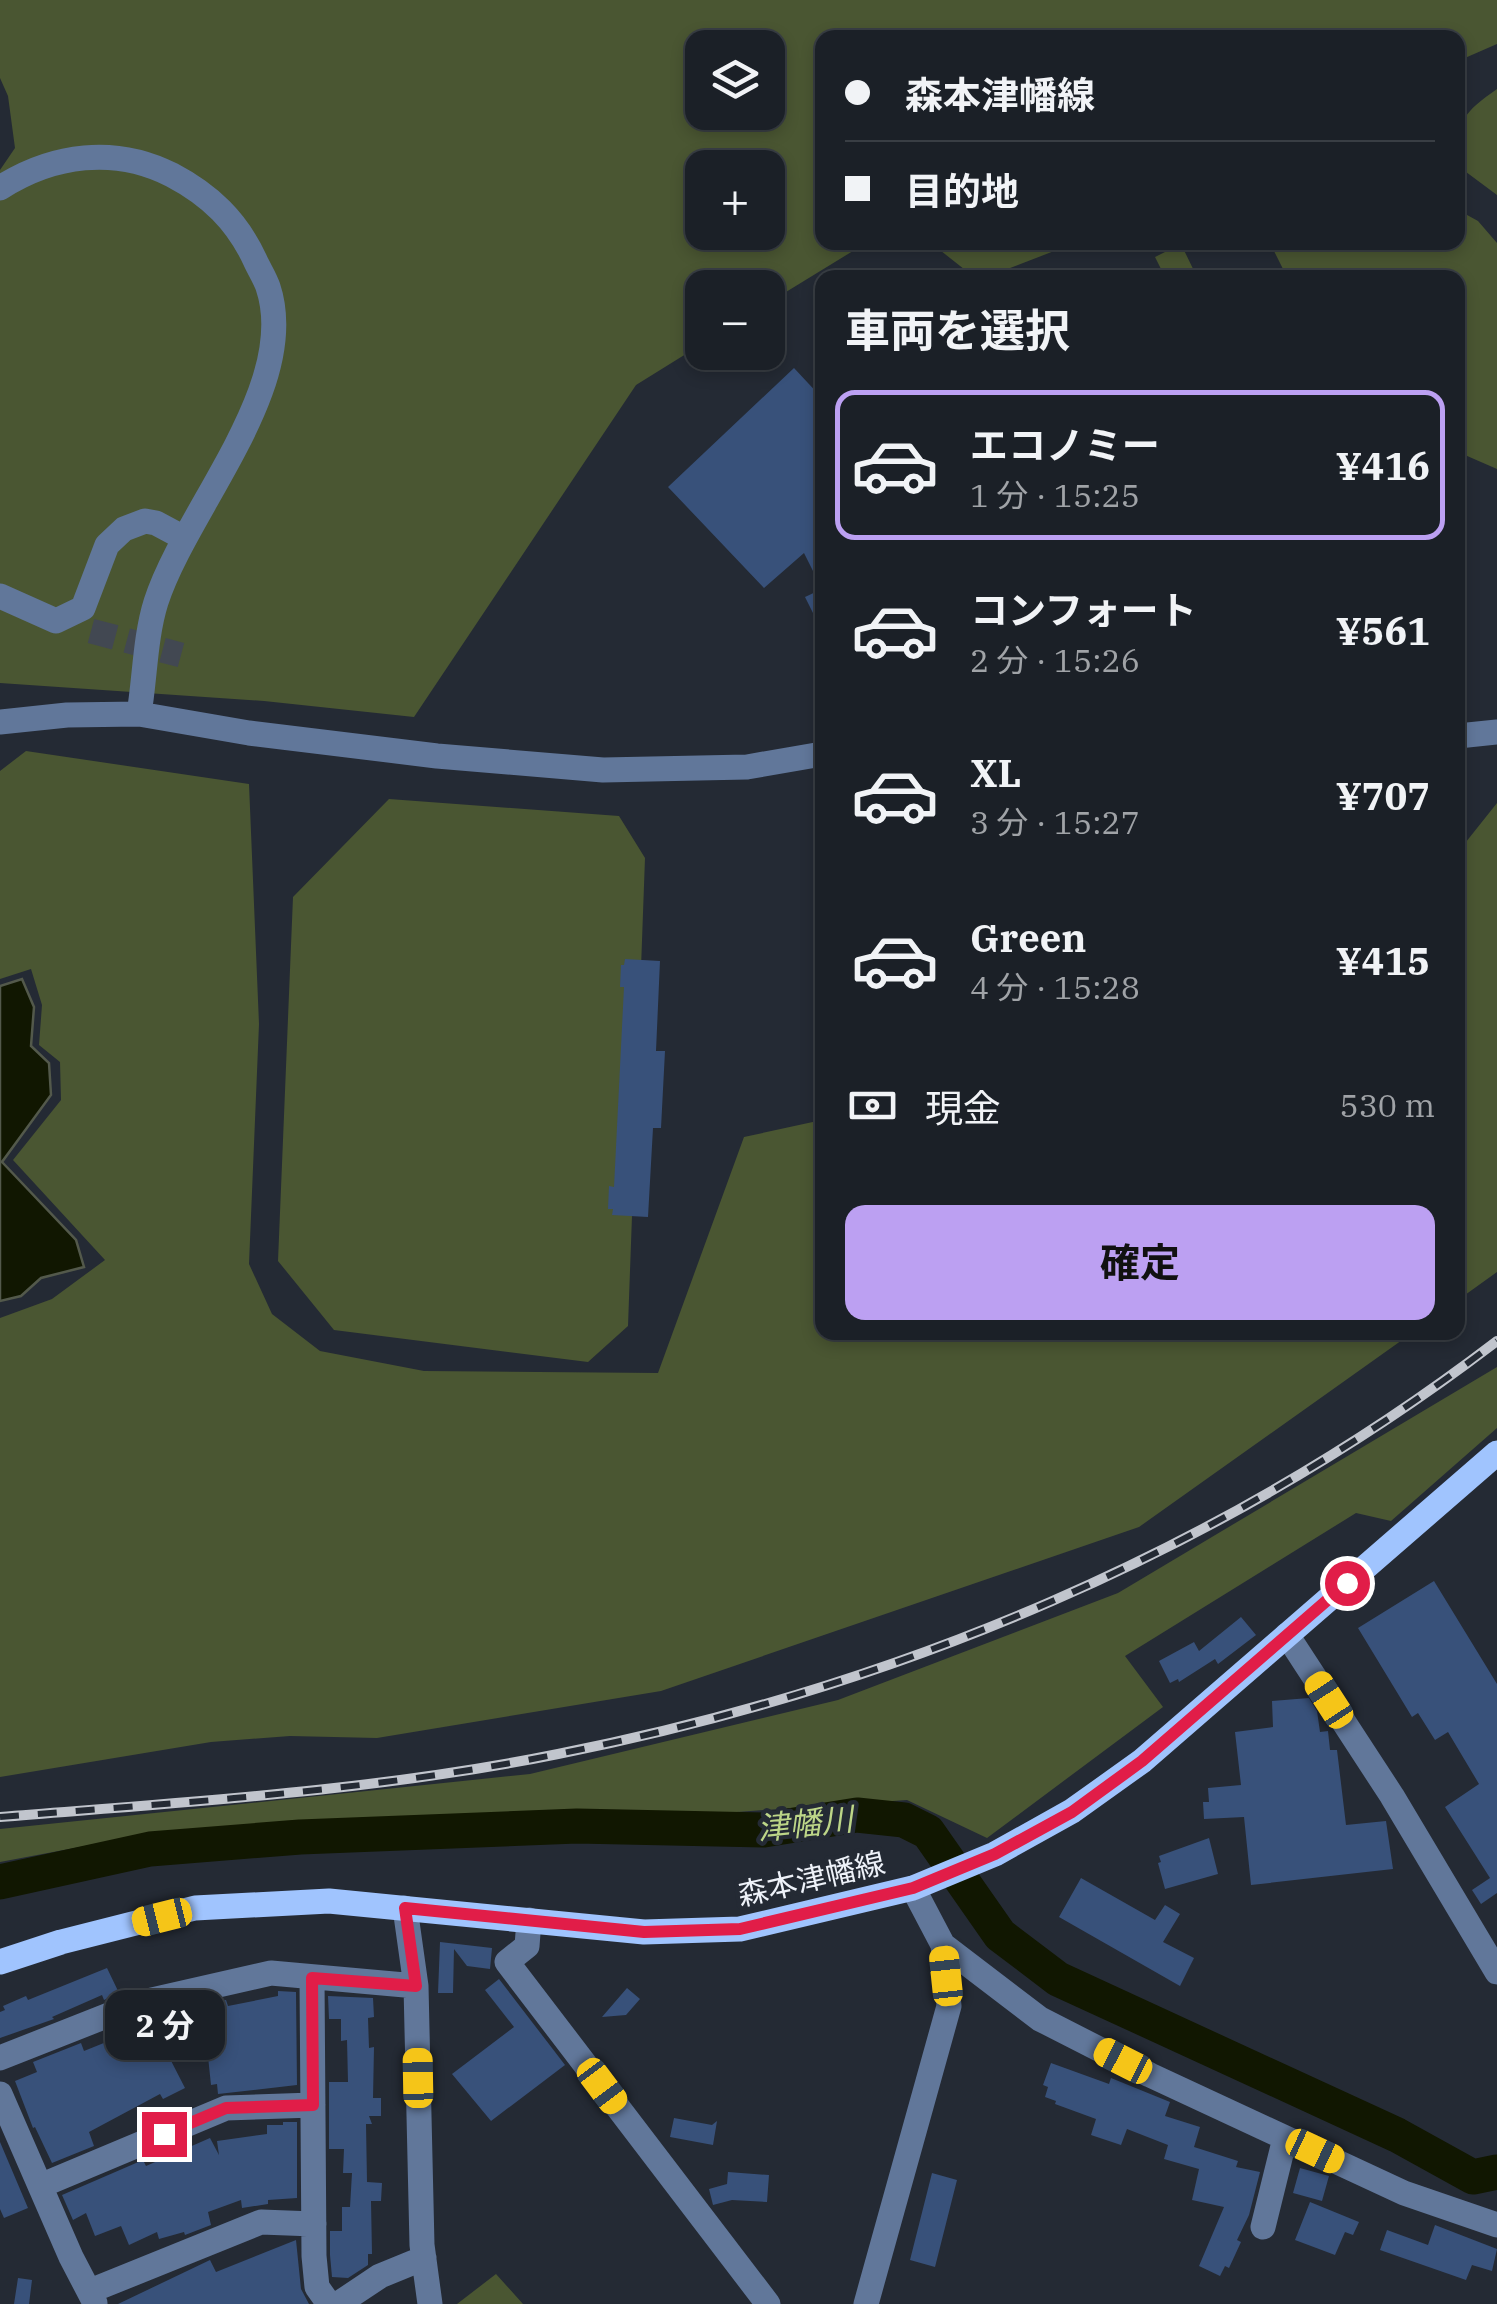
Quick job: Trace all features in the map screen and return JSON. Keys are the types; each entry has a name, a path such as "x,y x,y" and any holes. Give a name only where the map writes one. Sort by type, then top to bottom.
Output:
{"main road":[{"name":"森本津幡線","path":"0,1962 195,1908 330,1901 644,1932 740,1929 913,1888 995,1854 1072,1812 1142,1761 1497,1453"}],"street":[{"path":"0,188 36,167 83,156 126,158 158,168 217,204 246,239 269,290 273,334 267,377 184,538 156,604 139,714"},
{"path":"0,596 56,621 82,608 107,545 124,529 145,520 184,538"},
{"path":"0,722 67,715 139,714 249,733 436,756 603,770 747,767 815,755"},
{"path":"1465,735 1497,732"},
{"path":"1287,1635 1392,1796 1497,1972"},
{"path":"866,2304 949,2006 943,1946 913,1888"},
{"path":"405,1908 416,1986 424,2258 430,2304"},
{"path":"529,1920 527,1946 507,1962 768,2304"},
{"path":"943,1946 1040,2018 1404,2193 1497,2226"},
{"path":"0,2058 139,2003 271,1973 416,1986"},
{"path":"312,1978 316,2287 329,2304"},
{"path":"0,2094 93,2298 261,2222 314,2224"},
{"path":"40,2186 226,2108 313,2105"},
{"path":"1263,2226 1285,2138"},
{"path":"338,2304 380,2276 424,2258"}],"green space":[{"path":"0,0 1497,0 1497,44 1465,58 1465,30 815,30 815,250 855,250 822,270 815,270 815,274 785,293 785,270 685,270 685,355 636,385 414,717 264,701 0,683 0,170 15,148 8,96 0,78"},
{"path":"1497,89 1497,195 1465,171 1465,119"},
{"path":"1465,214 1478,221 1497,243 1497,469 1465,455 1465,270 1284,270 1274,250 1465,250"},
{"path":"940,250 1057,250 1005,270 965,270"},
{"path":"1169,250 1184,250 1194,270 1162,270 1155,257"},
{"path":"26,751 249,784 259,1024 249,1264 272,1314 320,1351 424,1371 658,1373 744,1137 815,1122 815,1340 1402,1340 1139,1527 661,1691 377,1738 290,1736 211,1742 0,1777 0,1318 52,1299 105,1260 13,1160 61,1100 60,1062 39,1045 42,1005 31,969 0,979 0,771"},
{"path":"389,799 619,816 645,858 628,1326 588,1362 334,1330 278,1261 293,897"},
{"path":"1497,803 1497,1272 1465,1295 1465,843"},
{"path":"1497,1367 1497,1428 1391,1521 1356,1513 1125,1656 1163,1707 987,1838 907,1800 737,1812 381,1822 101,1843 0,1862 0,1829 530,1774 838,1700 1118,1593"},
{"path":"496,2274 523,2304 457,2304"}],"shaded area":[{"path":"22,979 34,1007 31,1046 49,1063 51,1095 2,1162 76,1240 84,1267 41,1278 21,1296 0,1301 0,986"}],"building":[{"path":"794,368 815,390 815,575 804,553 764,588 668,487"},
{"path":"815,592 815,617 805,597"},
{"path":"625,959 660,961 656,1051 665,1051 661,1128 653,1128 648,1217 612,1215 613,1209 608,1209 609,1186 614,1187 624,987 620,987 621,965"},
{"path":"1434,1581 1497,1684 1497,1893 1481,1904 1472,1890 1490,1878 1445,1807 1479,1784 1448,1732 1435,1740 1418,1713 1412,1717 1358,1628"},
{"path":"1241,1617 1256,1635 1218,1664 1215,1659 1179,1682 1178,1679 1170,1683 1159,1661 1194,1642 1199,1651"},
{"path":"1309,1698 1317,1711 1320,1732 1328,1731 1330,1750 1337,1750 1346,1825 1386,1821 1393,1869 1251,1885 1244,1817 1204,1819 1203,1802 1209,1802 1208,1788 1241,1785 1235,1732 1273,1727 1272,1701"},
{"path":"1209,1838 1218,1874 1165,1889 1159,1856"},
{"path":"1081,1878 1155,1920 1165,1905 1180,1914 1163,1942 1194,1958 1180,1986 1059,1917"},
{"path":"440,1942 492,1948 490,1969 467,1966 454,1949 453,1993 438,1993"},
{"path":"107,1968 119,1993 104,2000 102,1995 54,2019 0,2038 3,2006"},
{"path":"499,1979 565,2065 491,2121 452,2074 514,2027 485,1990"},
{"path":"627,1988 640,1999 626,2015 602,2017"},
{"path":"278,1991 296,1992 297,2085 218,2094 217,2084 211,2085 207,2047 199,2050 194,2036 165,2049 185,2088 163,2099 160,2094 89,2132 94,2146 52,2163 15,2081 37,2072 33,2062 81,2043 84,2051 193,2007 226,2000 228,2006 278,1996"},
{"path":"328,1996 373,1998 374,2017 368,2018 369,2048 374,2047 373,2098 381,2098 381,2116 369,2116 372,2124 366,2124 367,2182 382,2183 381,2201 371,2201 372,2254 368,2254 368,2265 348,2278 332,2277 330,2255 330,2231 342,2231 342,2207 350,2207 352,2173 343,2173 344,2149 329,2149 329,2082 348,2082 347,2040 341,2041 341,2019 329,2019"},
{"path":"1051,2063 1109,2084 1111,2078 1170,2102 1165,2116 1200,2127 1194,2147 1238,2161 1236,2167 1260,2172 1249,2215 1237,2240 1241,2242 1229,2268 1225,2266 1220,2276 1199,2266 1224,2207 1192,2200 1199,2169 1164,2159 1168,2145 1127,2129 1121,2145 1091,2135 1096,2119 1045,2097 1048,2087 1043,2085"},
{"path":"674,2118 712,2125 717,2121 713,2145 670,2137"},
{"path":"297,2122 297,2198 268,2200 268,2204 242,2208 241,2200 208,2212 211,2225 185,2235 184,2232 159,2239 157,2232 129,2245 121,2226 95,2236 86,2213 73,2220 62,2195 143,2160 146,2166 210,2138 219,2155 217,2141 267,2134 267,2125"},
{"path":"0,2142 28,2208 4,2218 0,2209"},
{"path":"1300,2168 1329,2176 1322,2201 1293,2193"},
{"path":"728,2172 769,2175 767,2202 732,2200 713,2205 709,2189 727,2184"},
{"path":"932,2173 957,2180 935,2267 910,2260"},
{"path":"1310,2202 1359,2222 1353,2235 1345,2232 1335,2255 1295,2240"},
{"path":"1435,2225 1497,2249 1492,2271 1472,2265 1466,2280 1380,2250 1387,2230 1428,2245"},
{"path":"296,2240 301,2289 309,2304 118,2304 210,2260 216,2272"},
{"path":"18,2278 32,2280 29,2304 14,2304"}],"waterway":[{"name":"津幡川","path":"0,1882 150,1849 300,1837 577,1826 764,1830 857,1815 904,1820 928,1832 1000,1935 1058,1979 1397,2135 1473,2177 1497,2172"}],"tunnel":[{"path":"91,631 181,655"}],"railway":[{"path":"0,1817 280,1794 489,1767 684,1726 809,1691 931,1650 1168,1547 1282,1485 1391,1417 1497,1341"}],"route":[{"path":"164,2134 226,2108 313,2105 312,1978 416,1986 405,1908 644,1932 740,1929 913,1888 995,1854 1072,1812 1142,1761 1347,1583"}]}
